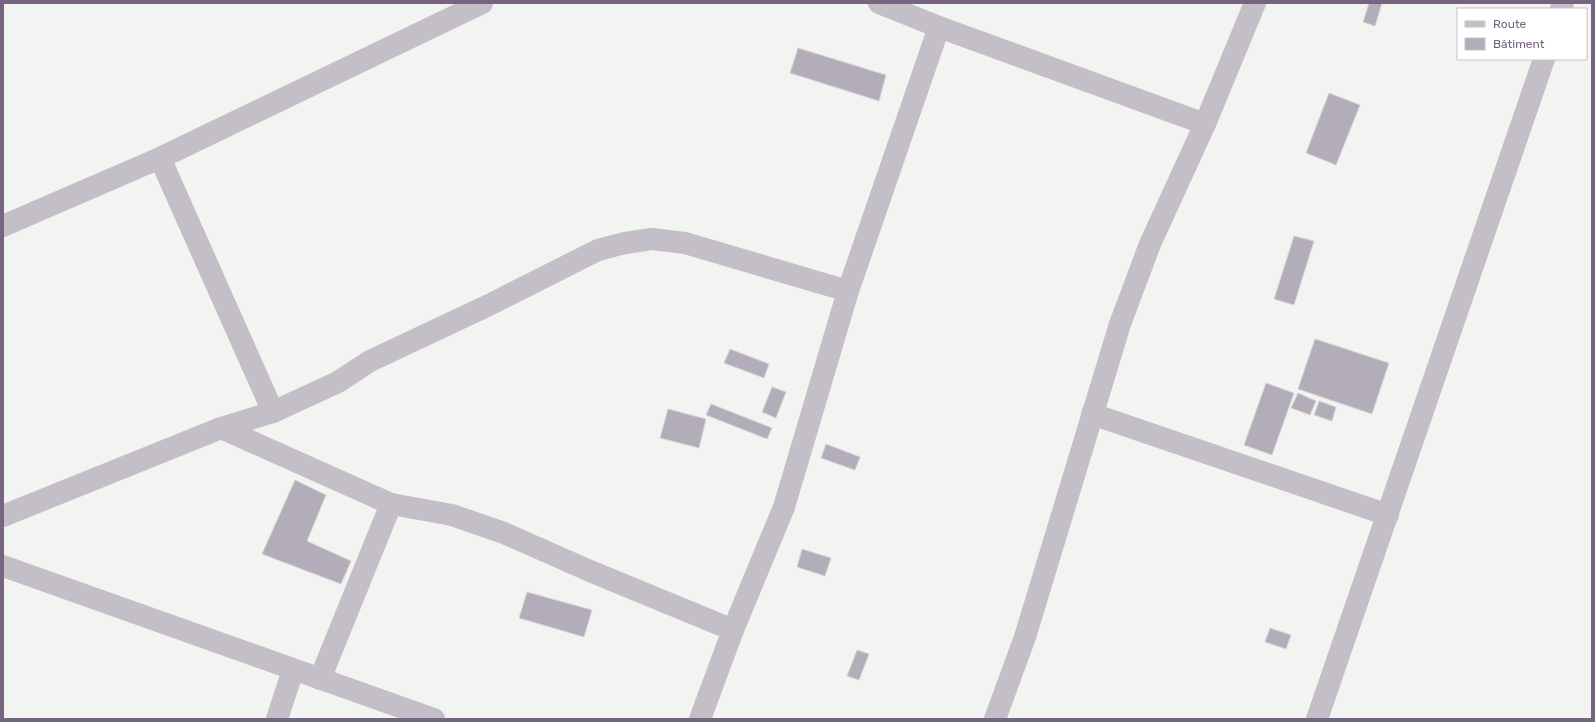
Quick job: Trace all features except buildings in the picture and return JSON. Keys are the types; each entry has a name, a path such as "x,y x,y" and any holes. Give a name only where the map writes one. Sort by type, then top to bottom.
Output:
{"street":[{"path":"3,226 160,158 482,3"},
{"path":"879,3 939,27 1205,124"},
{"path":"995,719 1025,637 1120,324 1150,244 1205,124 1255,3"},
{"path":"700,719 733,630 784,507 848,291 939,27"},
{"path":"1317,719 1544,60"},
{"path":"160,158 274,412"},
{"path":"3,516 221,428 274,412 338,382 370,361 489,305 598,250 625,242 652,239 685,243 848,291"},
{"path":"1092,414 1388,515"},
{"path":"221,428 391,504 452,516 504,533 590,571 733,630"},
{"path":"320,679 391,504"},
{"path":"3,566 434,719"},
{"path":"277,719 293,670"}]}
